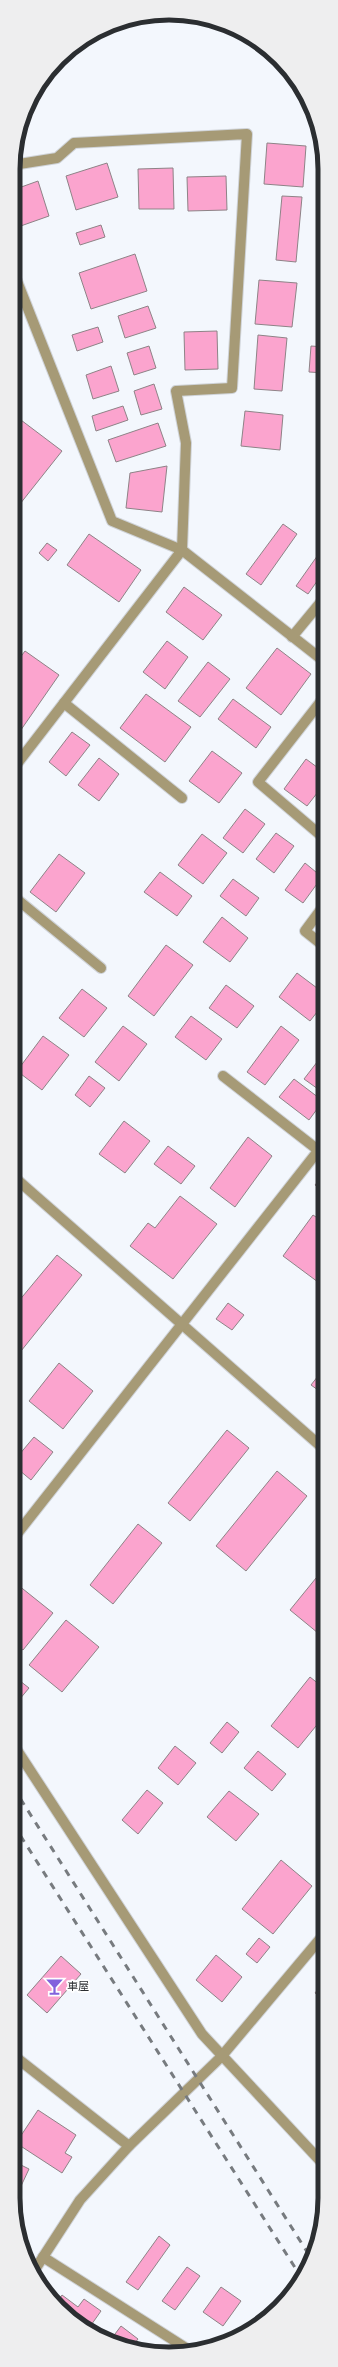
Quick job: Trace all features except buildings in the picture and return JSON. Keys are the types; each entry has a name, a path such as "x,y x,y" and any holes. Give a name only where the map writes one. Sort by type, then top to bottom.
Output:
{"street":[{"path":"20,164 57,158 74,143 248,134 232,388 176,391 186,443 182,550 20,758"},
{"path":"20,288 112,521 182,550 318,657"},
{"path":"292,637 318,605"},
{"path":"64,703 182,798"},
{"path":"318,705 258,782 318,833"},
{"path":"20,902 101,968"},
{"path":"318,913 305,931 318,941"},
{"path":"223,1076 318,1142"},
{"path":"20,1530 318,1151"},
{"path":"20,1182 318,1444"},
{"path":"20,1755 202,2034 318,2159"},
{"path":"37,2267 80,2200 129,2146 221,2056 318,1941"},
{"path":"20,2060 129,2146"},
{"path":"43,2256 184,2346"}],"railway":[{"path":"20,1798 308,2253"},
{"path":"20,1835 298,2272"}],"place":[{"name":"車屋","path":"54,1986"}]}
